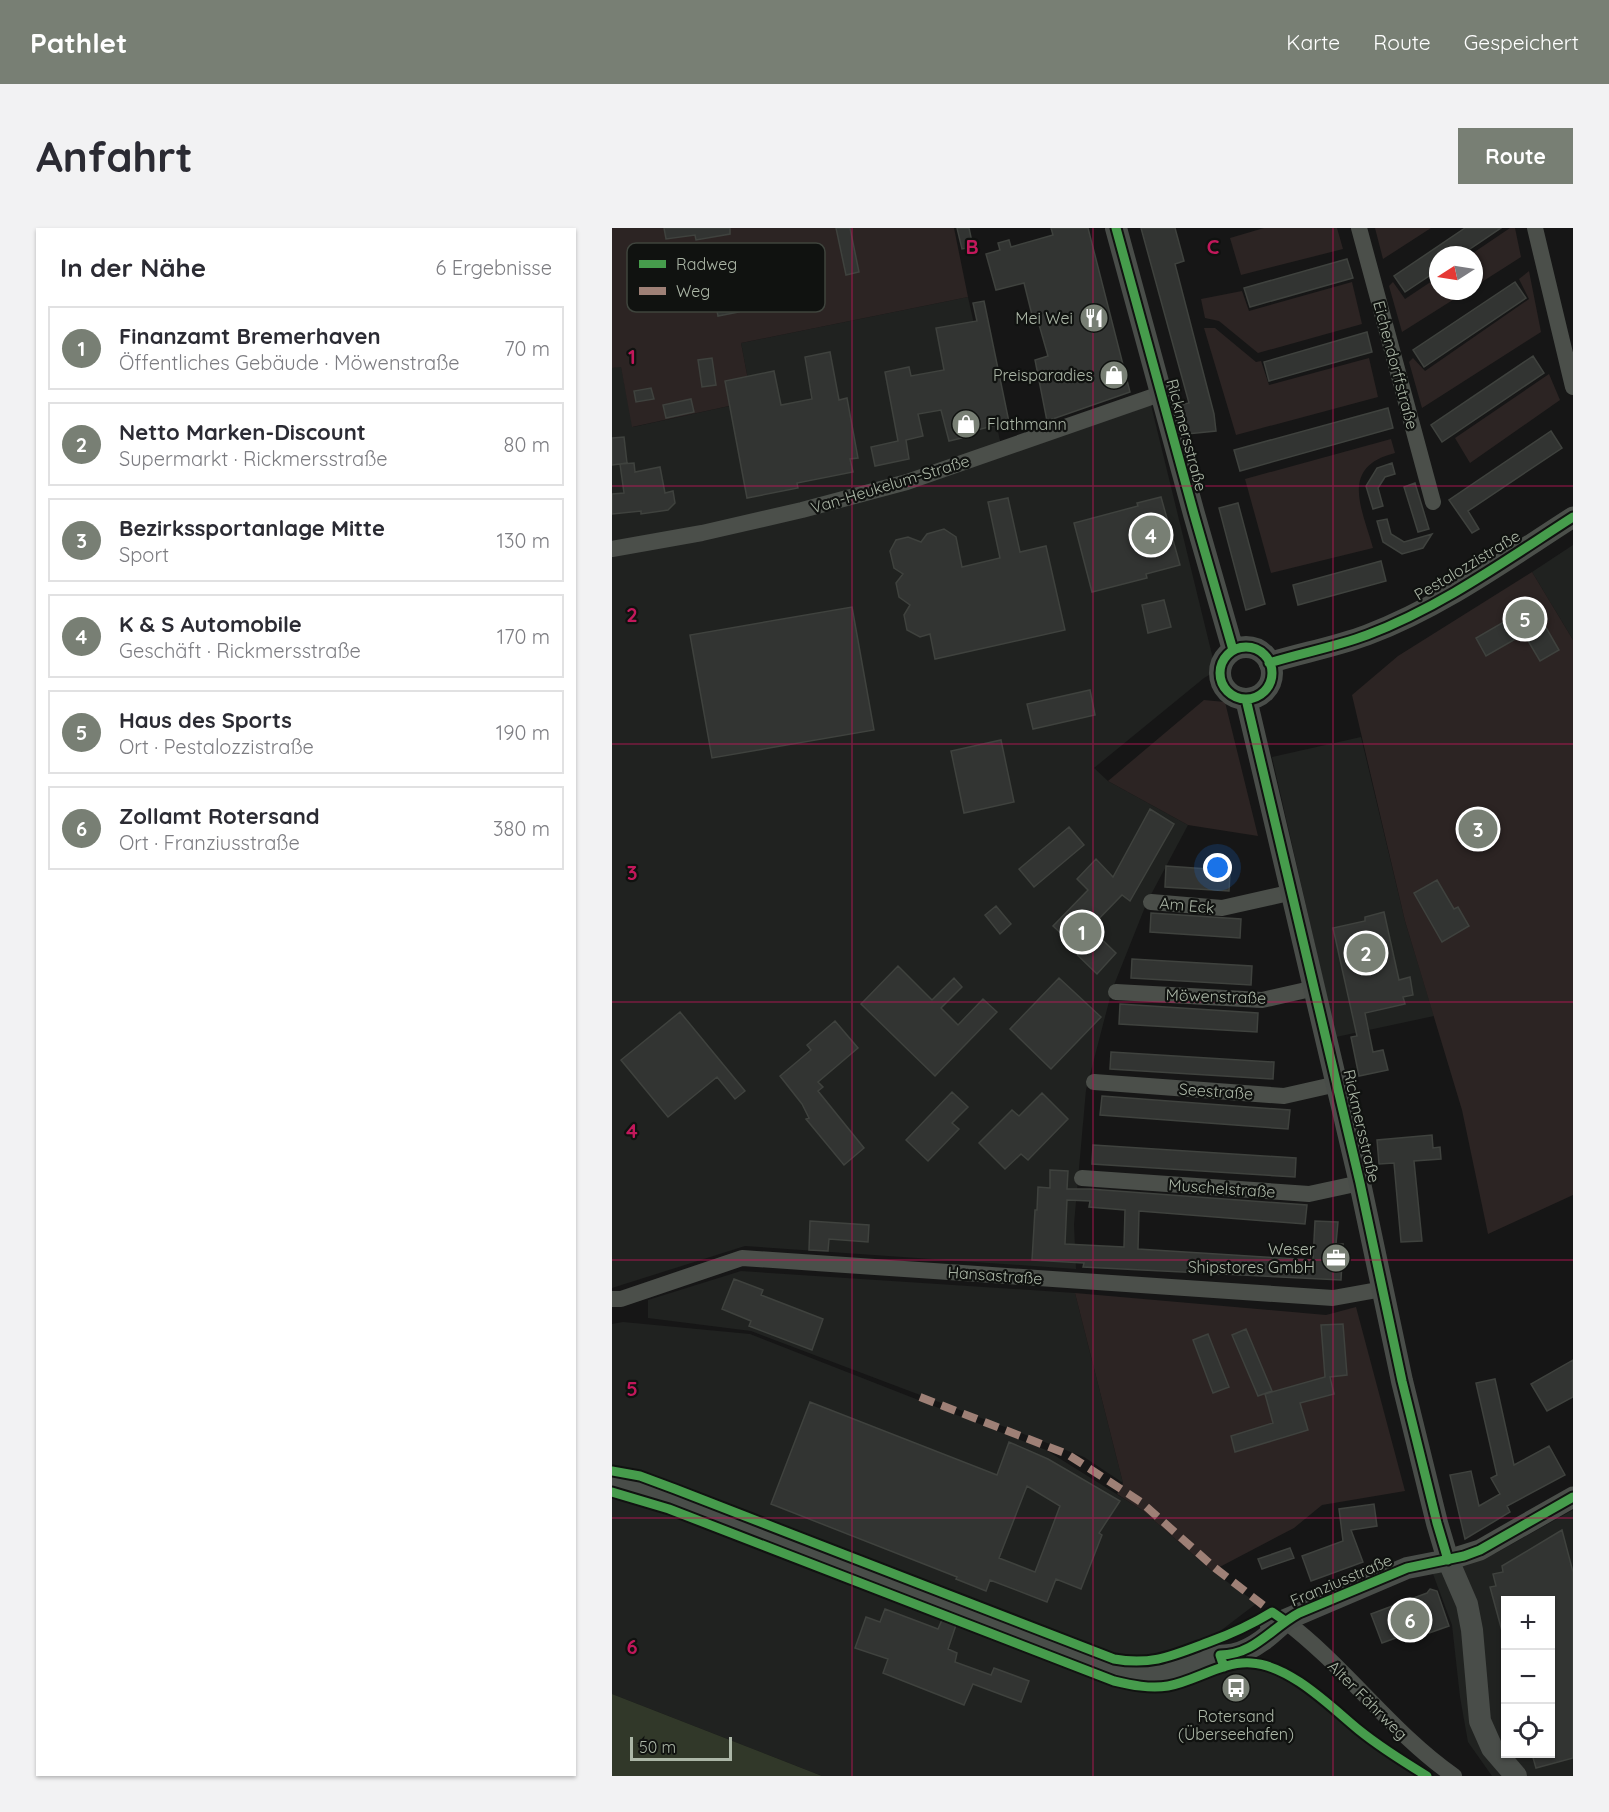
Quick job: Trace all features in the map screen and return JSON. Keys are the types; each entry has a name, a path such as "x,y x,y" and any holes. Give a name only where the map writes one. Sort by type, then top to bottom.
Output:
{"main road":[{"name":"Rickmersstraße","path":"1116,228 1160,394 1233,650"},
{"path":"1242,647 1255,649 1262,653 1269,663 1272,675 1268,687 1258,696 1246,699 1232,695 1224,688 1221,681 1221,663 1233,650 1242,647"},
{"name":"Rickmersstraße","path":"1246,699 1360,1183 1402,1381 1437,1523 1448,1560 1467,1604 1472,1630 1480,1721 1492,1748 1516,1776"},
{"name":"Franziusstraße","path":"612,1482 711,1514 1118,1671 1144,1675 1170,1672 1220,1655 1240,1653 1256,1645 1285,1621 1317,1605 1407,1568 1448,1560"}],"street":[{"name":"Eichendorffstraße","path":"1359,228 1433,502"},
{"path":"1535,228 1573,387"},
{"name":"Van-Heukelum-Straße","path":"612,549 702,533 802,510 907,482 1160,394"},
{"name":"Pestalozzistraße","path":"1269,663 1365,636 1412,616 1446,598 1573,517"},
{"name":"Am Eck","path":"1151,902 1222,908 1293,892"},
{"name":"Möwenstraße","path":"1116,992 1262,1000 1315,988"},
{"name":"Seestraße","path":"1094,1082 1284,1096 1337,1084"},
{"name":"Muschelstraße","path":"1082,1178 1309,1194 1360,1183"},
{"name":"Hansastraße","path":"612,1299 621,1299 742,1258 1333,1298 1383,1289"},
{"path":"1448,1560 1480,1551 1573,1497"},
{"name":"Alter Fährweg","path":"1285,1621 1308,1638 1411,1743 1454,1776"}],"shaded area":[{"path":"612,228 954,228 968,297 741,343 752,401 632,427 621,367 612,368"},
{"path":"1264,228 1337,228 1343,249 1241,275 1230,238"},
{"path":"1375,228 1431,228 1383,259"},
{"path":"1510,228 1515,228 1521,257 1483,281 1483,246"},
{"path":"1529,271 1541,332 1422,408 1409,362 1413,358 1425,371 1529,299 1519,279"},
{"path":"1352,282 1362,324 1258,353 1219,321 1205,318 1201,299 1242,291 1249,311"},
{"path":"1393,282 1405,299 1429,283 1429,300 1453,300 1402,332 1389,286"},
{"path":"968,297 1001,445 1151,405 1216,671 1204,678 1094,768 1108,781 1188,825 1147,902 1112,990 1086,1090 1074,1224 1076,1269 745,1246 612,1288 612,368 621,366 633,427 752,401 741,343"},
{"path":"1204,328 1215,328 1256,362 1261,361 1269,385 1369,358 1378,397 1236,435"},
{"path":"1549,374 1560,400 1470,463 1455,438"},
{"path":"1391,439 1395,453 1378,459 1366,468 1359,491 1360,504 1373,548 1271,573 1245,479"},
{"path":"1573,545 1573,640 1532,572"},
{"path":"1532,572 1573,640 1573,1195 1488,1234 1462,1110 1405,921 1352,695 1398,656"},
{"path":"1204,700 1225,702 1258,836 1188,825 1108,781"},
{"path":"1361,737 1405,921 1434,1016 1336,1037 1272,757"},
{"path":"741,1271 1075,1293 1123,1483 1084,1457 751,1331 648,1318 648,1300"},
{"path":"1075,1293 1326,1315 1356,1307 1405,1491 1322,1505 1294,1528 1212,1571 1142,1510 1117,1494 1123,1483"},
{"path":"623,1322 750,1334 1046,1450 1142,1510 1212,1571 1257,1603 1215,1635 1232,1667 1257,1665 1306,1688 1395,1759 1424,1776 822,1776 612,1694 612,1324"},
{"path":"1573,1510 1573,1776 1492,1776 1468,1742 1460,1697 1452,1625 1433,1574 1496,1553"},
{"path":"612,1694 822,1776 612,1776"}],"building":[{"path":"664,228 730,228 730,234 696,240 695,235 666,239"},
{"path":"836,228 850,228 859,272 846,275"},
{"path":"957,228 969,228 973,247 962,249"},
{"path":"1051,228 1088,228 1130,392 1047,421 1035,360 1048,356 1036,314 1032,315 1024,283 996,290 986,254 1000,250 998,243 1009,240 1011,247 1053,235"},
{"path":"1141,228 1175,228 1184,261 1175,264 1214,414 1216,431 1187,434 1180,405 1189,403"},
{"path":"1465,228 1501,228 1474,246 1438,246"},
{"path":"1429,252 1429,276 1405,292 1394,276"},
{"path":"1347,259 1353,278 1250,307 1244,288"},
{"path":"1515,282 1526,298 1424,367 1413,350"},
{"path":"984,301 1009,422 961,434 962,438 949,441 941,410 918,414 923,436 906,440 909,459 875,466 871,447 898,441 885,372 909,367 911,376 944,370 936,328 977,321 973,303"},
{"path":"717,312 739,312 718,316"},
{"path":"1367,332 1372,352 1269,381 1264,362"},
{"path":"830,352 839,400 847,398 858,458 850,459 853,472 797,483 798,488 747,498 725,381 774,371 781,405 812,399 805,357"},
{"path":"1533,356 1544,373 1442,442 1431,425"},
{"path":"712,358 716,385 702,387 698,360"},
{"path":"651,388 654,399 636,402 634,391"},
{"path":"691,399 694,412 666,418 663,405"},
{"path":"1388,408 1393,428 1240,471 1234,450"},
{"path":"1551,431 1562,448 1468,511 1479,529 1472,533 1449,500"},
{"path":"624,437 627,463 612,465 612,438"},
{"path":"634,463 635,472 660,467 665,493 673,491 675,503 668,510 641,514 641,511 612,514 612,494 624,493 620,464"},
{"path":"1392,463 1395,474 1385,477 1378,488 1383,506 1373,509 1366,486 1377,468"},
{"path":"1415,483 1429,529 1418,532 1404,487"},
{"path":"1161,497 1180,565 1146,574 1147,578 1092,592 1074,523 1138,506 1137,503"},
{"path":"1008,498 1020,552 1046,546 1065,630 935,659 930,634 920,637 907,630 904,615 910,605 899,597 896,583 903,574 894,568 890,551 896,540 908,537 921,542 927,534 944,529 956,537 962,567 1000,558 988,502"},
{"path":"1238,503 1265,604 1246,610 1219,508"},
{"path":"1387,519 1391,534 1404,542 1432,534 1423,548 1402,554 1383,542 1377,521"},
{"path":"1381,561 1386,581 1298,605 1293,585"},
{"path":"1164,600 1171,627 1148,633 1142,605"},
{"path":"1533,605 1559,650 1540,661 1524,634 1486,656 1476,638"},
{"path":"852,607 874,730 712,758 690,635"},
{"path":"1090,690 1095,715 1033,729 1027,704"},
{"path":"1001,740 1014,802 964,813 951,751"},
{"path":"1150,809 1174,824 1130,901 1122,895 1090,928 1116,953 1097,974 1064,942 1067,939 1053,926 1088,890 1077,879 1096,859 1113,877"},
{"path":"1069,827 1084,845 1034,887 1019,869"},
{"path":"1166,866 1230,872 1229,891 1165,887"},
{"path":"1437,880 1454,909 1458,907 1469,926 1442,942 1414,893"},
{"path":"996,906 1011,924 1000,934 985,915"},
{"path":"1384,912 1399,980 1410,977 1413,995 1403,997 1405,1004 1365,1013 1373,1052 1383,1050 1388,1070 1359,1076 1351,1037 1357,1036 1333,928 1365,921 1365,917"},
{"path":"1151,913 1241,919 1240,938 1150,932"},
{"path":"1132,959 1252,966 1251,985 1131,978"},
{"path":"898,966 932,1000 954,978 962,987 941,1008 958,1025 983,999 997,1012 935,1076 861,1004"},
{"path":"1059,978 1101,1017 1051,1069 1010,1029"},
{"path":"1120,1004 1258,1013 1257,1032 1119,1024"},
{"path":"680,1012 745,1091 735,1099 717,1077 668,1117 621,1060"},
{"path":"835,1021 858,1048 818,1082 823,1087 818,1091 864,1148 844,1165 806,1119 809,1118 802,1104 780,1076 811,1050 807,1045"},
{"path":"1111,1052 1274,1062 1273,1079 1110,1069"},
{"path":"952,1092 968,1107 952,1123 959,1129 928,1161 906,1140"},
{"path":"1042,1093 1068,1119 1028,1160 1021,1154 1005,1169 979,1143 1012,1110 1019,1116"},
{"path":"1102,1096 1290,1110 1288,1129 1100,1115"},
{"path":"1432,1135 1433,1148 1440,1147 1441,1159 1414,1161 1422,1241 1401,1242 1394,1163 1379,1164 1377,1140"},
{"path":"1093,1145 1296,1158 1295,1177 1092,1164"},
{"path":"1050,1170 1068,1171 1067,1189 1307,1205 1305,1224 1139,1211 1138,1249 1313,1260 1315,1221 1338,1222 1336,1244 1343,1244 1341,1280 1083,1267 1084,1263 1032,1260 1038,1187 1050,1188","holes":["1067,1200 1090,1201 1089,1207 1125,1210 1124,1247 1065,1244"]},
{"path":"810,1221 869,1225 868,1242 829,1239 828,1251 809,1250"},
{"path":"734,1279 763,1290 761,1295 823,1319 812,1350 749,1326 751,1321 722,1309"},
{"path":"1343,1324 1347,1375 1330,1377 1334,1394 1300,1403 1308,1430 1235,1452 1231,1436 1273,1423 1265,1394 1325,1377 1321,1325"},
{"path":"1246,1329 1272,1391 1258,1396 1232,1335"},
{"path":"1208,1334 1229,1387 1213,1393 1193,1340"},
{"path":"1573,1360 1573,1397 1547,1411 1531,1384"},
{"path":"1495,1379 1514,1465 1549,1446 1565,1475 1507,1506 1510,1512 1465,1539 1450,1475 1471,1471 1479,1506 1500,1494 1491,1478 1497,1475 1476,1383"},
{"path":"810,1402 997,1475 1009,1442 1048,1459 1120,1501 1099,1533 1102,1535 1081,1589 1056,1579 1047,1602 990,1580 986,1591 956,1579 957,1577 771,1504","holes":["1027,1486 1060,1506 1035,1572 999,1558"]},
{"path":"1374,1504 1377,1526 1351,1530 1363,1562 1311,1581 1302,1556 1343,1541 1339,1509"},
{"path":"1562,1530 1573,1572 1573,1758 1536,1768 1533,1758 1555,1758 1555,1596 1501,1596 1501,1627 1490,1587 1496,1586 1493,1574 1503,1572 1502,1566"},
{"path":"1290,1548 1294,1558 1262,1569 1258,1559"},
{"path":"1430,1589 1437,1591 1449,1626 1429,1633 1426,1627 1382,1643 1371,1614 1427,1593"},
{"path":"885,1609 938,1629 942,1620 956,1625 948,1649 957,1653 955,1662 991,1675 994,1668 1029,1681 1021,1702 973,1684 964,1705 883,1673 888,1659 855,1648 866,1617 880,1622"}],"marked path":[{"path":"920,1397 1067,1454 1141,1502 1215,1568 1272,1612 1269,1614"}],"cycle path":[{"path":"1116,228 1233,650"},
{"path":"1269,663 1355,639 1394,624 1473,582 1573,517"},
{"path":"1246,647 1260,651 1268,659 1272,673 1268,687 1260,695 1246,699 1232,695 1224,687 1220,673 1224,659 1232,651 1246,647"},
{"path":"1246,699 1360,1183 1402,1381 1448,1560"},
{"path":"612,1471 640,1476 675,1489 1114,1659 1140,1661 1174,1655 1233,1632 1272,1612 1285,1621"},
{"path":"612,1492 669,1509 1114,1681 1161,1687 1230,1665 1251,1663 1266,1666 1295,1679 1367,1736 1427,1776"},
{"path":"1224,1667 1220,1655 1232,1654 1253,1646 1299,1613 1407,1568 1464,1556 1480,1550 1573,1497"}],"place":[{"name":"Mei Wei","path":"1094,318"},
{"name":"Preisparadies","path":"1114,375"},
{"name":"Flathmann","path":"966,424"},
{"name":"K & S Automobile","path":"1151,535"},
{"name":"Haus des Sports","path":"1525,619"},
{"name":"Bezirkssportanlage Mitte","path":"1478,829"},
{"name":"Finanzamt Bremerhaven","path":"1082,932"},
{"name":"Netto Marken-Discount","path":"1366,953"},
{"name":"Weser Shipstores GmbH","path":"1336,1258"},
{"name":"Zollamt Rotersand","path":"1410,1620"},
{"name":"Rotersand (Überseehafen)","path":"1236,1688"}]}
